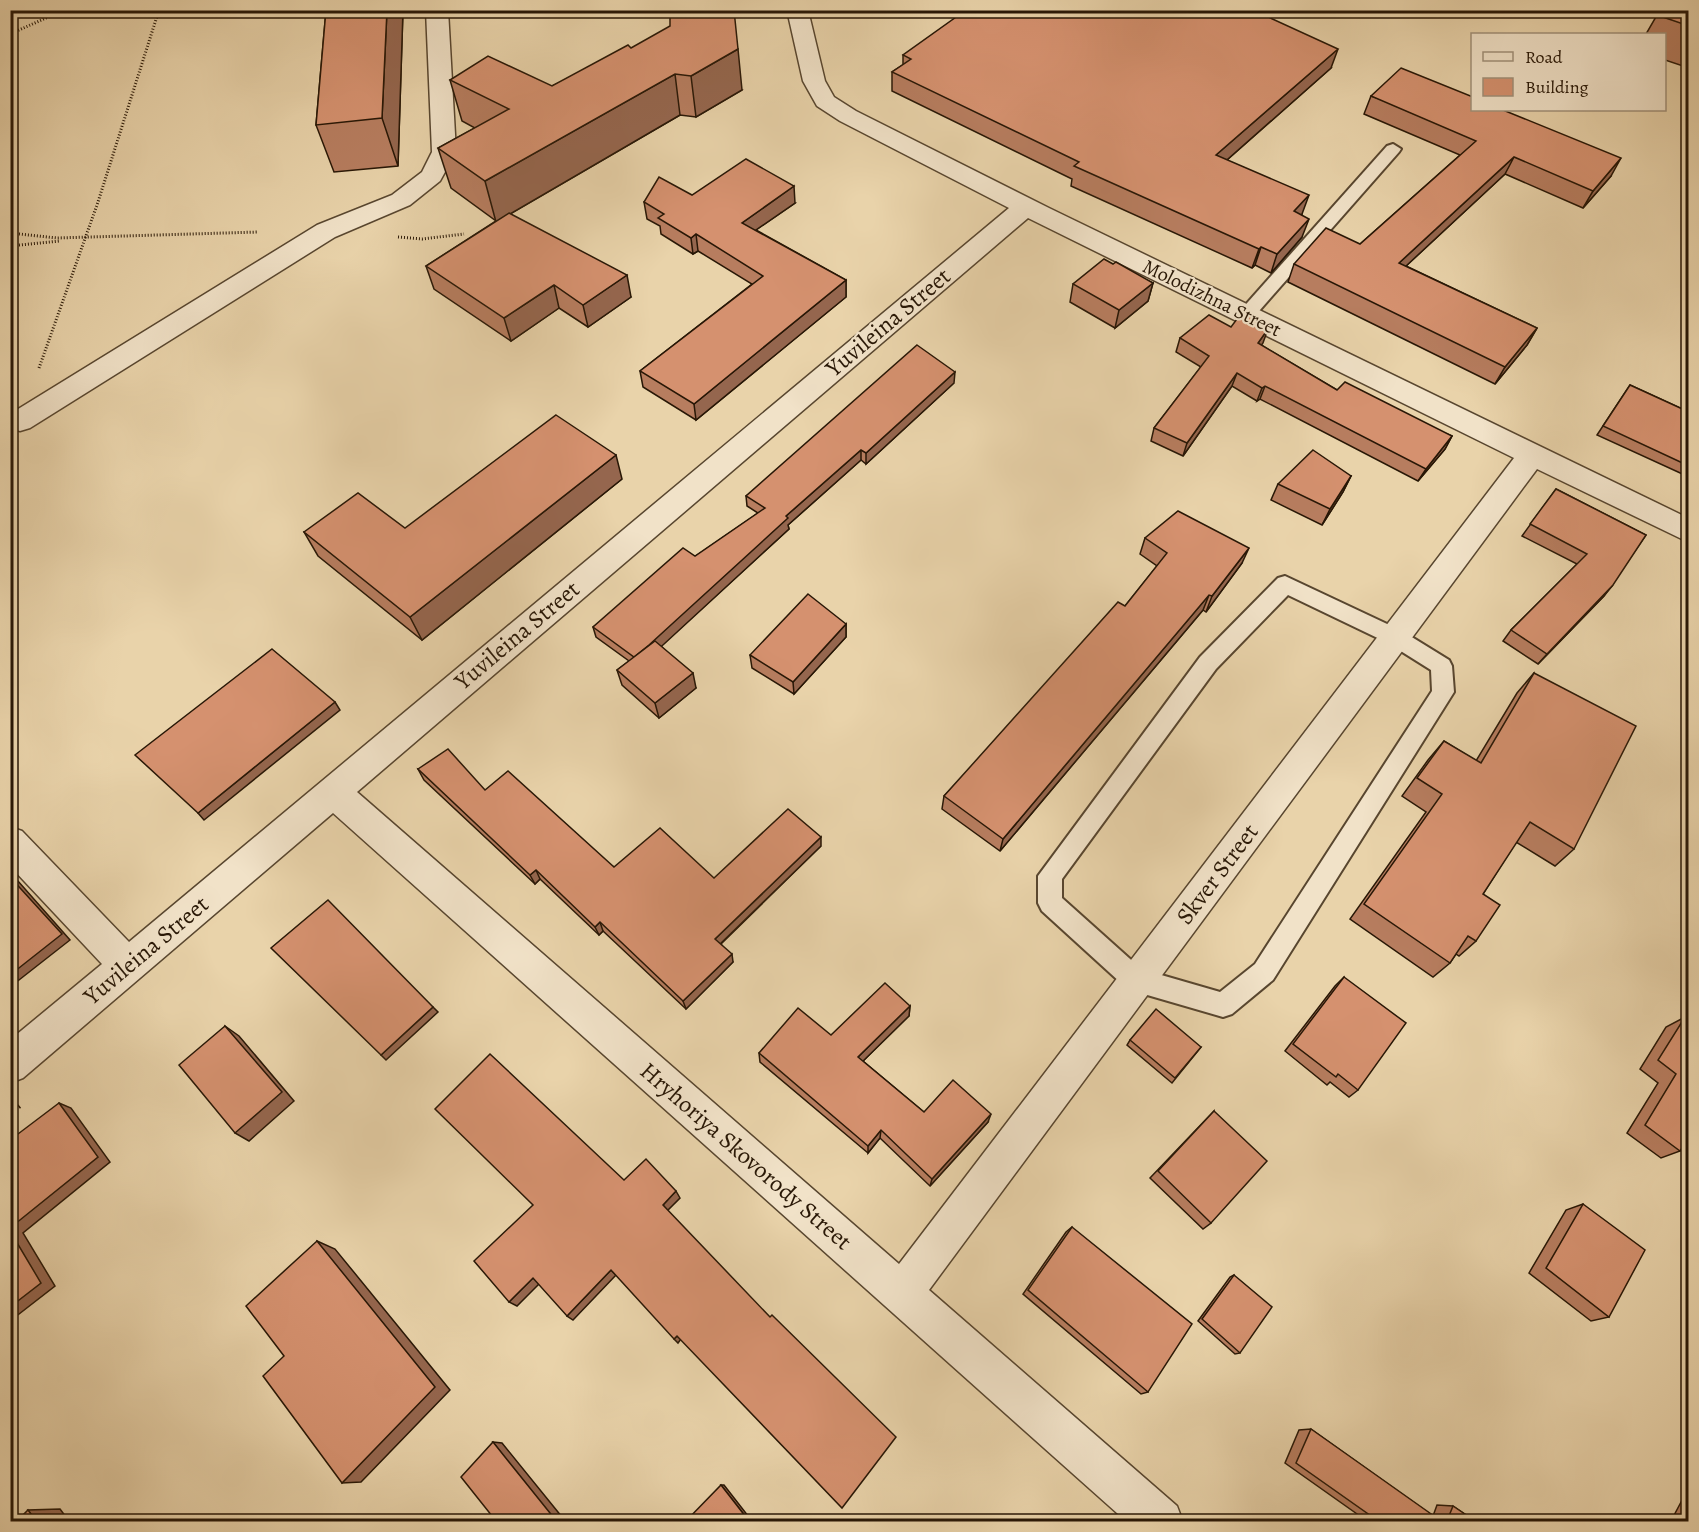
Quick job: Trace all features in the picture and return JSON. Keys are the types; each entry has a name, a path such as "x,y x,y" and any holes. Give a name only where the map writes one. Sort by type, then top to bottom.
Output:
{"street":[{"path":"20,422 324,232 401,200 432,176 444,152 437,10"},
{"name":"Molodizhna Street","path":"797,10 814,81 825,100 848,116 1025,207 1689,531"},
{"name":"Yuvileina Street","path":"10,1065 1025,207"},
{"name":"Skver Street","path":"902,1293 1532,455"},
{"name":"Hryhoriya Skovorody Street","path":"332,791 1161,1521"},
{"path":"10,842 128,966"}],"lane":[{"path":"1246,315 1393,149"},
{"path":"1286,585 1395,637 1441,666 1443,692 1264,972 1223,1005 1137,980 1050,903 1050,876 1201,672 1286,585"}],"path":[{"path":"10,34 64,10"},
{"path":"20,422 85,238 159,10"},
{"path":"10,233 57,238 85,238 324,232"},
{"path":"390,237 422,239 464,234"},
{"path":"10,246 85,238"},
{"path":"10,1114 28,1099"}],"building":[{"path":"326,10 387,10 382,118 316,125"},
{"path":"670,10 734,10 738,49 691,76 675,74 485,181 438,148 509,109 450,80 488,56 552,86 628,45 631,48 670,26"},
{"path":"966,10 1253,10 1338,49 1216,155 1309,195 1294,211 1309,219 1277,254 1261,247 1259,249 1074,166 1079,162 892,72 911,59 903,55"},
{"path":"1660,10 1689,10 1689,26 1657,15"},
{"path":"1401,68 1471,96 1471,111 1505,111 1621,158 1593,191 1514,157 1399,263 1537,328 1505,367 1294,264 1326,228 1360,244 1476,141 1371,96"},
{"path":"746,159 794,186 742,223 846,280 694,404 640,371 763,276 696,234 691,238 658,218 664,214 644,202 659,177 692,195"},
{"path":"509,213 627,275 583,305 554,285 504,318 426,266"},
{"path":"1104,259 1113,264 1116,262 1153,283 1119,310 1073,284"},
{"path":"1243,311 1268,329 1258,343 1337,390 1345,382 1452,436 1426,469 1265,386 1262,388 1237,373 1187,443 1154,428 1209,356 1180,338 1209,315 1231,327"},
{"path":"917,345 955,372 866,453 861,450 786,516 788,518 649,645 634,657 593,627 683,548 695,556 765,508 746,496"},
{"path":"1630,385 1689,412 1689,466 1603,426"},
{"path":"556,415 616,455 410,617 304,532 358,493 405,528"},
{"path":"1313,450 1351,476 1330,509 1278,484"},
{"path":"1556,489 1646,535 1613,585 1547,654 1511,630 1587,554 1530,524"},
{"path":"1178,511 1249,548 1212,596 1209,595 1003,839 944,796 1118,602 1125,606 1167,553 1145,538"},
{"path":"808,594 846,624 793,682 750,655"},
{"path":"655,641 693,673 655,703 617,670"},
{"path":"272,649 335,702 198,813 135,755"},
{"path":"1534,673 1636,726 1574,849 1530,822 1483,894 1500,905 1476,941 1468,936 1450,963 1364,904 1442,794 1417,778 1444,741 1481,763"},
{"path":"448,749 485,790 508,771 614,867 660,828 714,878 788,809 821,837 715,939 732,954 683,1001 600,922 595,927 536,870 530,875 418,769"},
{"path":"10,877 62,934 10,975"},
{"path":"328,900 433,1007 381,1055 271,948"},
{"path":"1344,977 1406,1023 1358,1090 1338,1074 1336,1077 1293,1044"},
{"path":"885,983 910,1006 858,1057 924,1112 953,1080 991,1114 932,1179 881,1130 868,1146 759,1053 798,1008 831,1035"},
{"path":"1156,1009 1201,1047 1175,1078 1130,1040"},
{"path":"1685,1017 1689,1020 1689,1138 1680,1151 1645,1125 1676,1074 1658,1060"},
{"path":"225,1026 282,1092 235,1133 179,1065"},
{"path":"490,1054 624,1180 646,1159 676,1191 663,1205 770,1317 772,1315 896,1437 842,1508 677,1336 674,1339 611,1270 567,1316 533,1278 509,1302 474,1261 533,1205 435,1109"},
{"path":"59,1103 98,1157 10,1228 10,1140"},
{"path":"1214,1111 1267,1161 1211,1223 1158,1171"},
{"path":"1583,1204 1645,1250 1609,1317 1546,1268"},
{"path":"1072,1227 1192,1324 1148,1392 1028,1290"},
{"path":"10,1231 41,1283 10,1307"},
{"path":"317,1241 435,1387 342,1483 263,1376 284,1356 246,1306"},
{"path":"1234,1275 1272,1307 1240,1353 1202,1319"},
{"path":"1311,1429 1441,1521 1368,1521 1371,1516 1296,1463"},
{"path":"493,1442 554,1518 551,1521 496,1521 461,1477"},
{"path":"721,1485 749,1521 686,1521"},
{"path":"1453,1506 1475,1521 1447,1521"},
{"path":"28,1510 36,1521 17,1521"},
{"path":"1689,1510 1689,1521 1683,1521"}]}
